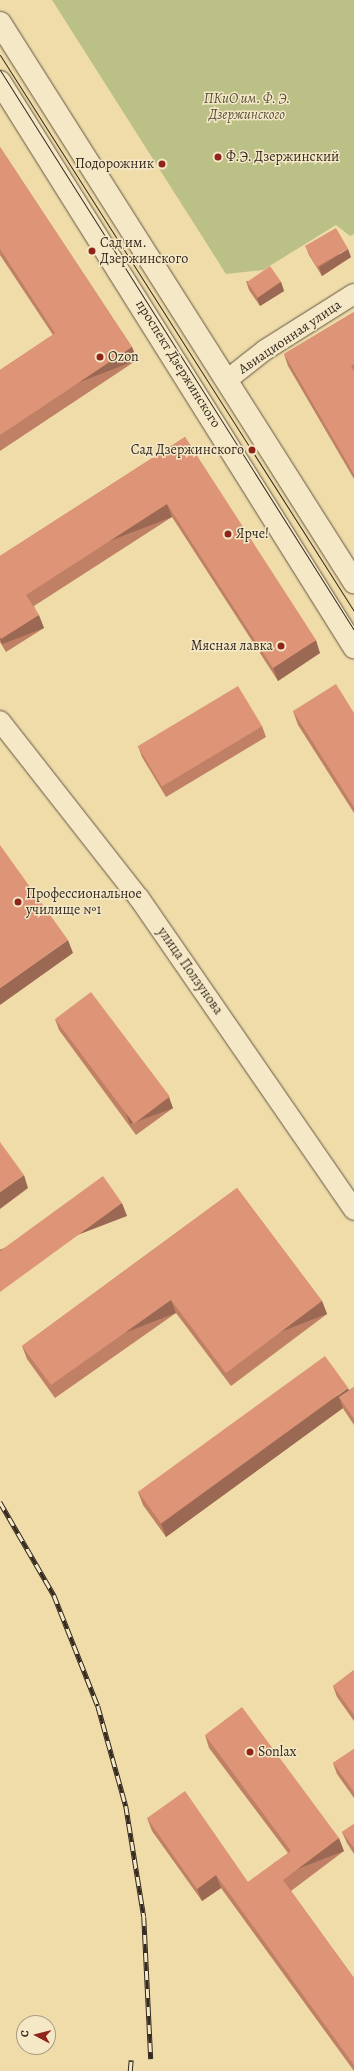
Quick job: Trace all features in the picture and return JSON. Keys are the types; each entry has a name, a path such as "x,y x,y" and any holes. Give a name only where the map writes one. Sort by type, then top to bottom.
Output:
{"main road":[{"path":"0,24 354,582"},
{"name":"проспект Дзержинского","path":"0,82 354,647"},
{"path":"200,399 227,380"}],"street":[{"name":"Авиационная улица","path":"227,380 265,350 354,294"},
{"name":"улица Ползунова","path":"3,729 139,898 354,1210"}],"green space":[{"name":"ПКиО им. Ф. Э. Дзержинского","path":"52,0 354,0 354,234 350,236 336,225 263,270 226,274"}],"building":[{"path":"0,147 132,347 0,435 0,370 55,333 0,249"},
{"path":"336,228 348,249 317,267 305,246"},
{"path":"270,266 281,282 258,298 247,282"},
{"path":"354,312 354,364 351,366 354,372 354,474 284,354"},
{"path":"185,437 316,640 273,668 167,504 26,595 39,615 1,639 0,556"},
{"path":"336,684 354,713 354,807 293,711"},
{"path":"238,686 262,726 162,787 138,746"},
{"name":"Профессиональное училище №1","path":"0,845 68,940 0,988"},
{"path":"91,992 170,1097 134,1124 55,1019"},
{"path":"0,1142 24,1175 0,1192"},
{"path":"103,1176 122,1203 0,1292 0,1251"},
{"path":"237,1188 322,1301 226,1373 171,1300 51,1385 22,1346"},
{"path":"325,1356 348,1388 161,1523 138,1492"},
{"path":"354,1387 354,1419 339,1397"},
{"path":"354,1670 354,1715 333,1686"},
{"path":"242,1707 339,1838 283,1880 354,1978 354,2065 216,1875 197,1889 147,1818 185,1791 248,1882 291,1851 205,1735"},
{"path":"354,1749 354,1792 333,1763"},
{"path":"354,1824 354,1848 342,1832"}],"tram line":[{"path":"0,55 354,611"},
{"path":"0,70 354,630"}],"railway":[{"path":"0,1502 54,1595 98,1706 126,1806 144,1917 151,2059"},
{"path":"130,2071 131,2060"}],"place":[{"name":"Ф.Э. Дзержинский","path":"218,157"},
{"name":"Подорожник","path":"162,164"},
{"name":"Сад им. Дзержинского","path":"92,251"},
{"name":"Ozon","path":"100,357"},
{"name":"Сад Дзержинского","path":"252,450"},
{"name":"Ярче!","path":"228,534"},
{"name":"Мясная лавка","path":"281,646"},
{"name":"Профессиональное училище №1","path":"18,902"},
{"name":"Sonlax","path":"250,1752"}]}
